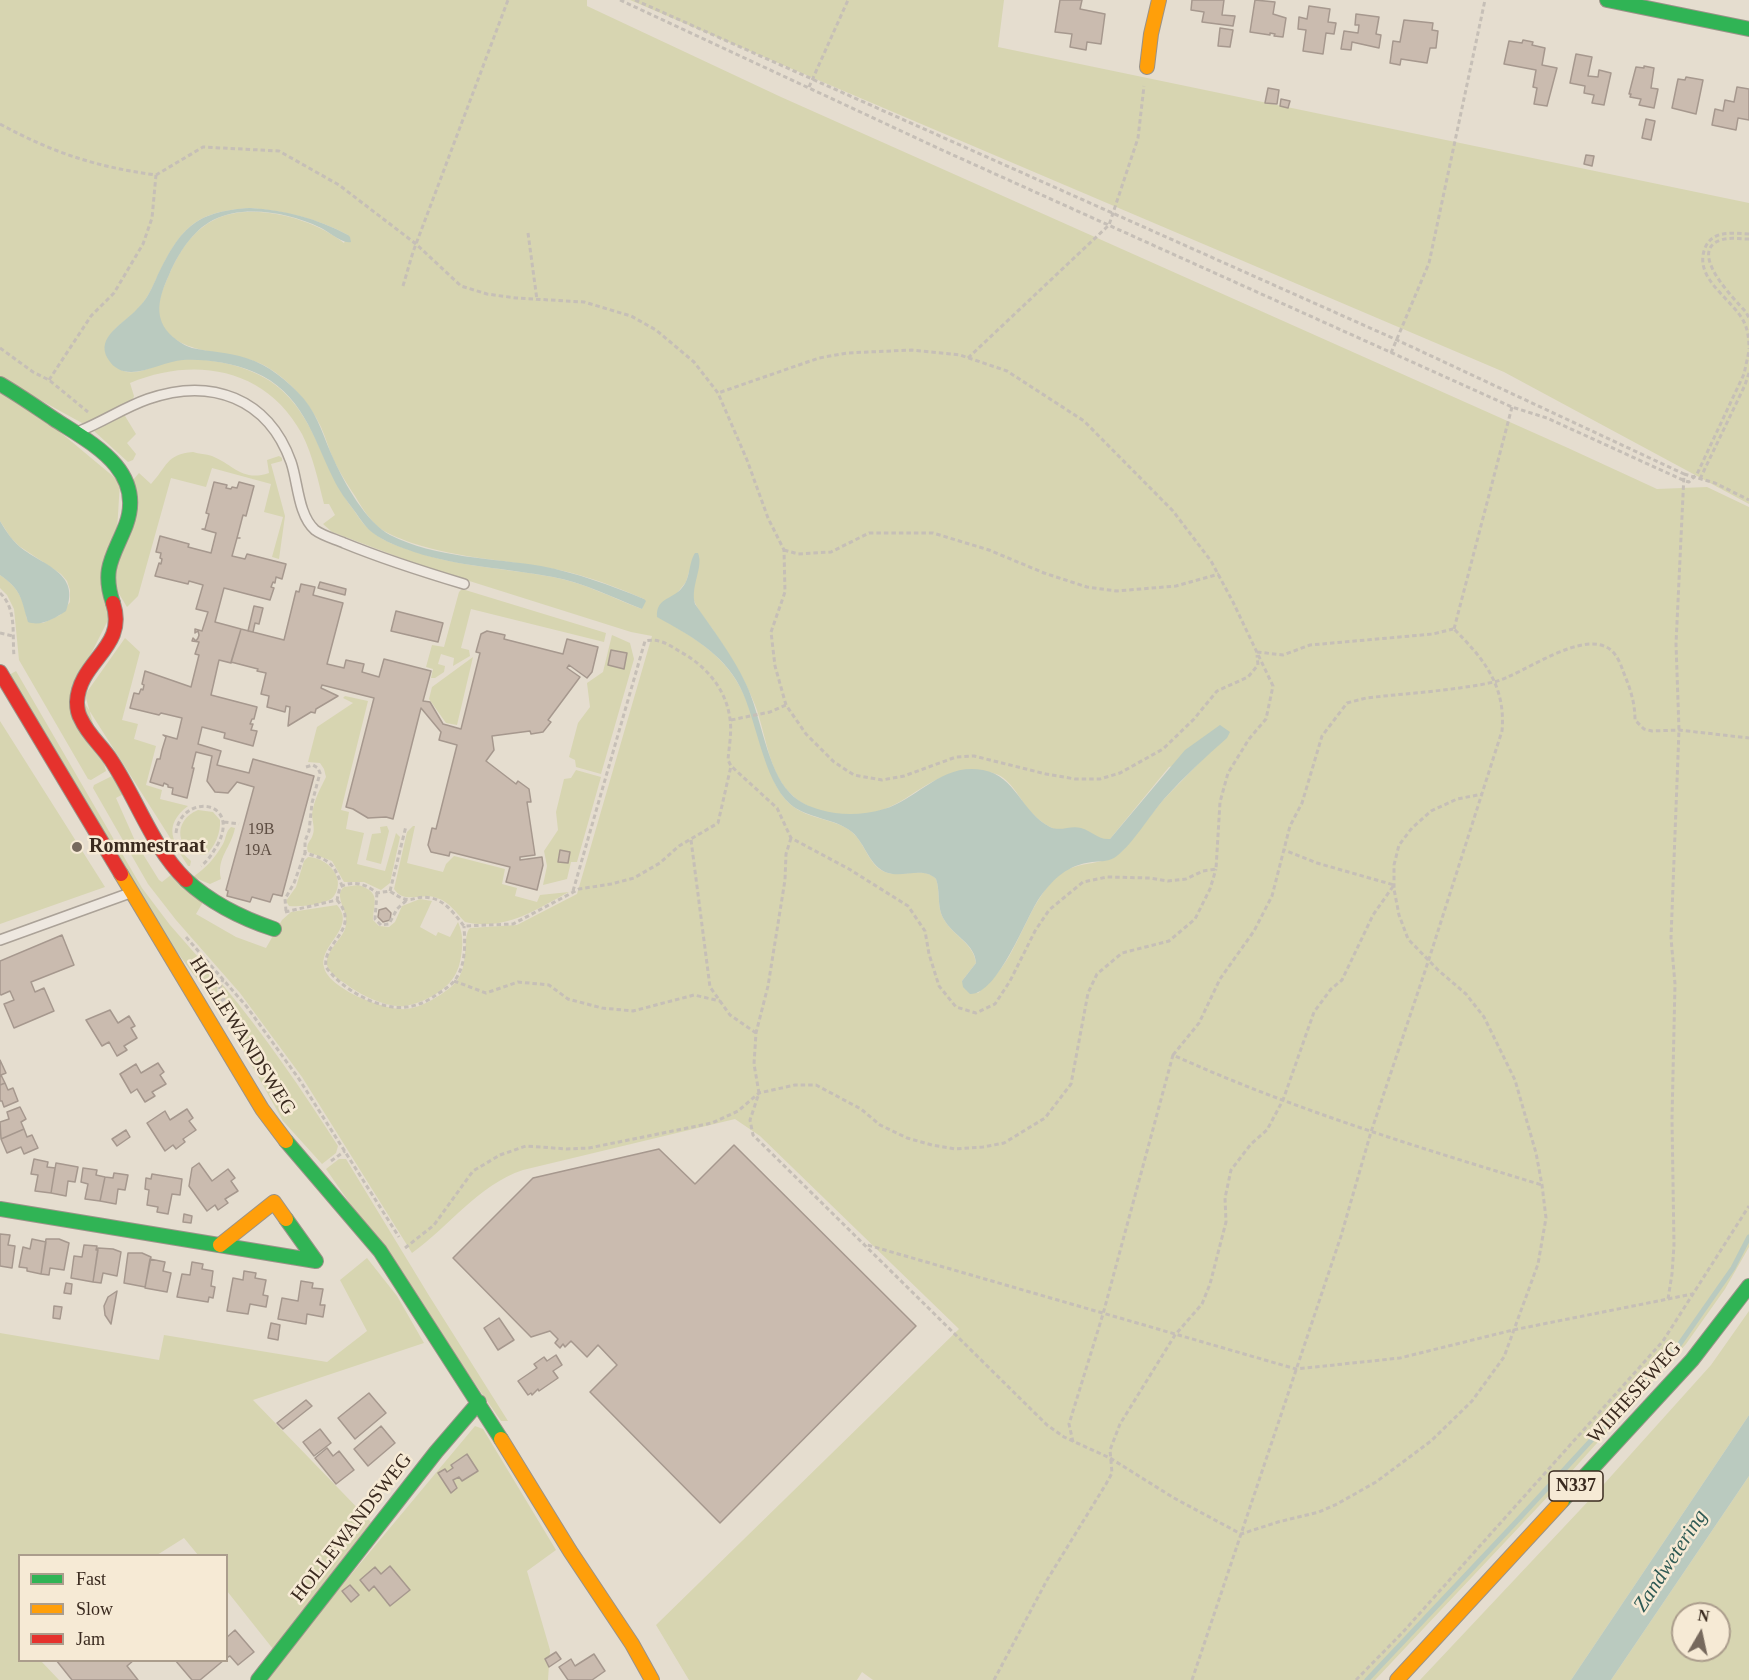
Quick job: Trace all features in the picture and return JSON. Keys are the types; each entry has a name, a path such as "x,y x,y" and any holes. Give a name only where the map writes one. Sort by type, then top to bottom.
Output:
{"street":[{"path":"1147,67 1151,34 1160,0"},
{"path":"1610,0 1749,28"},
{"path":"0,384 95,444 125,480 131,502 128,522 107,575 117,611 116,627 113,638 94,660 81,687 77,699 79,715 117,769 162,850 176,870 222,908 256,924 274,929"},
{"name":"HOLLEWANDSWEG","path":"0,672 262,1109 380,1251 479,1402 570,1551 632,1644 652,1680"},
{"path":"0,1209 316,1261 274,1202 220,1245"},
{"name":"WIJHESEWEG","path":"1397,1680 1692,1360 1749,1286"},
{"name":"HOLLEWANDSWEG","path":"258,1680 436,1452 479,1402"}],"lane":[{"path":"77,432 100,423 136,403 168,393 201,391 239,399 258,412 279,437 293,469 305,514 313,528 359,549 464,584"},
{"path":"0,940 131,892"}],"path":[{"path":"403,286 416,244 508,0"},
{"path":"620,0 1391,353 1512,407 1547,418 1689,482 1694,478 1744,374 1749,350 1747,328 1736,309 1710,281 1703,267 1703,254 1706,245 1717,235 1749,234"},
{"path":"635,0 1396,340 1684,474 1715,483 1749,500"},
{"path":"809,87 848,0"},
{"path":"1391,353 1429,263 1485,0"},
{"path":"968,358 1109,225 1138,138 1147,67"},
{"path":"0,124 33,142 94,164 156,175 203,147 279,151 339,185 416,244 462,286 487,294 537,300 584,302 631,316 656,330 694,362 718,393 747,460 768,518 784,550 785,592 771,632 775,666 786,705 806,734 834,762 854,775 882,780 904,776 956,757 974,756 1075,779 1100,779 1120,773 1163,749 1194,719 1217,691 1248,676 1258,665 1257,652"},
{"path":"48,380 91,316 114,293 143,244 152,218 156,175"},
{"path":"528,233 537,300"},
{"path":"1749,239 1718,241 1712,245 1709,252 1709,263 1717,277 1749,318"},
{"path":"0,348 48,380 100,423"},
{"path":"405,1248 434,1225 473,1171 500,1155 526,1146 589,1148 712,1123 738,1111 759,1093 795,1085 816,1085 861,1109 880,1125 906,1138 955,1149 983,1148 1004,1143 1045,1118 1071,1084 1088,993 1097,974 1122,953 1169,941 1195,919 1210,889 1216,869 1220,802 1228,773 1249,739 1266,719 1273,686 1219,574 1173,511 1084,421 1007,371 968,358 912,350 847,352 819,358 718,393"},
{"path":"1700,479 1749,373"},
{"path":"1454,629 1512,407"},
{"path":"1668,1299 1674,1245 1672,1119 1675,984 1671,938 1679,730 1676,644 1684,474"},
{"path":"784,550 798,554 831,552 868,533 933,533 989,550 1044,573 1087,587 1117,591 1176,586 1219,574"},
{"path":"0,593 6,598 11,611 15,661"},
{"path":"1257,652 1283,655 1310,645 1433,634 1454,629"},
{"path":"1192,1680 1341,1236 1371,1132 1502,731 1503,715 1495,681 1478,653 1454,629"},
{"path":"0,633 13,636"},
{"path":"573,891 645,641 651,639 665,643 700,664 721,690 728,705 731,720 728,760 731,766 777,808 790,838 768,986 756,1033 754,1064 759,1093 750,1120 753,1135 1047,1425 1073,1442 1110,1458 1174,1498 1241,1534 1278,1521 1319,1512 1376,1482 1431,1441 1472,1401 1504,1357 1538,1264 1546,1218 1542,1185 1536,1153 1515,1080 1484,1017 1466,994 1438,970 1408,939 1399,915 1394,889 1394,865 1399,845 1412,828 1431,811 1457,799 1483,794"},
{"path":"1073,1442 1070,1424 1103,1314 1173,1055 1199,1023 1220,979 1258,922 1272,896 1290,826 1302,803 1322,736 1347,703 1366,698 1495,681 1533,666 1551,655 1597,644 1612,651 1619,661 1635,704 1635,720 1644,729 1679,730 1749,738"},
{"path":"731,720 770,712 786,705"},
{"path":"286,911 285,899 294,883 305,853 305,841 320,773 313,765 306,767"},
{"path":"464,926 513,924 573,891 611,884 648,872 671,852 718,823 731,766"},
{"path":"178,841 176,833 179,820 189,810 197,807 214,809 222,815 223,831 212,855 198,868 197,862"},
{"path":"224,822 239,824"},
{"path":"390,891 406,826"},
{"path":"790,838 849,869 908,906 925,931 939,986 957,1007 976,1013 996,1004 1035,931 1049,910 1083,882 1107,878 1150,878 1168,881 1186,879 1203,871 1216,869"},
{"path":"691,840 710,987 730,1015 756,1033"},
{"path":"994,1680 1047,1580 1112,1473 1110,1449 1120,1424 1175,1335 1202,1304 1210,1284 1226,1222 1225,1198 1231,1170 1251,1144 1268,1130 1283,1100 1314,1012 1331,989 1342,980 1373,915 1394,885 1326,866 1284,850"},
{"path":"305,853 329,861 336,869 342,886"},
{"path":"377,893 375,919 381,925 389,924 397,909 407,900 425,897 437,900 452,910 464,926 463,960 454,981 429,1000 405,1008 378,1003 350,991 330,973 325,964 345,923 343,909 337,900 338,890 342,886 351,883 361,884 377,893 390,891 407,900"},
{"path":"274,929 286,911 337,900"},
{"name":"HOLLEWANDSWEG","path":"181,932 246,1007 299,1079 411,1257"},
{"path":"454,981 486,993 518,982 549,985 568,999 602,1008 633,1011 694,995 720,1001"},
{"path":"1173,1055 1249,1088 1371,1132 1542,1185"},
{"path":"1356,1680 1403,1632 1663,1341 1749,1206"},
{"path":"864,1244 1296,1369 1400,1358 1513,1330 1693,1294"}],"shaded area":[{"path":"0,0 587,0 587,6 781,97 1657,489 1707,487 1749,507 1749,1247 1725,1289 1686,1344 1571,1472 1375,1680 873,1680 862,1672 857,1680 689,1680 656,1625 959,1329 760,1136 735,1119 523,1170 507,1177 478,1196 412,1253 302,1077 240,993 176,920 148,884 93,788 94,785 112,776 127,792 116,798 136,843 159,880 162,882 172,874 203,902 196,914 236,937 266,948 282,920 291,912 337,905 342,913 343,921 324,959 324,967 328,975 336,983 359,997 397,1009 412,1008 436,998 457,980 462,972 467,932 470,928 517,925 577,894 652,636 631,632 425,567 332,532 323,524 335,515 329,504 324,504 312,459 302,434 287,412 269,394 249,382 227,374 203,370 179,370 155,375 130,383 133,399 102,417 82,423 0,378","holes":["250,208 300,216 348,235 344,243 316,226 262,212 227,215 212,221 197,232 186,245 163,288 159,312 162,324 170,335 181,343 195,348 255,361 267,367 291,386 316,418 334,461 362,507 373,522 384,531 412,543 448,553 581,575 644,599 642,609 565,580 445,560 383,539 360,519 341,491 313,433 290,398 274,384 255,373 225,363 203,360 171,361 133,372 123,371 114,364 105,351 109,337 142,304 177,241 195,223 206,217 218,212","689,572 693,596 699,611 732,659 751,695 777,774 790,793 798,800 818,810 842,815 876,812 947,776 960,772 988,772 1004,778 1017,792 1029,811 1049,826 1081,836 1110,839 1169,767 1202,760 1163,800 1122,851 1106,860 1071,868 1055,878 1035,906 1005,963 978,993 962,981 976,963 968,945 942,916 936,879 926,873 894,874 882,870 872,861 852,832 838,824 805,813 790,804 780,792 773,777 750,709 733,675 704,646 682,630 658,617 686,582"]},
{"path":"630,0 1004,0 998,47 1749,203 1749,504 1504,372"},
{"path":"0,390 36,412 120,482 112,612 80,676 106,771 91,780 88,779 19,660 14,609 7,595 0,588 0,575 19,594 27,619 43,623 60,615 70,602 70,590 61,574 19,546 0,521"},
{"path":"123,415 136,434 127,443 136,454 133,460 128,462 94,431"},
{"path":"193,452 212,456 245,474 252,475 269,473 267,460 279,456 282,458 282,461 271,464 285,516 279,559 272,557 283,517 264,512 271,484 212,468 206,487 171,478 138,596 127,607 113,584 133,480 139,473 151,484 168,462 177,455"},
{"path":"462,589 606,633 604,642 471,609 461,648 469,650 470,656 453,666 454,658 441,654 438,664 445,666 444,672 431,678 433,669 426,667 432,645 444,647 459,592"},
{"path":"612,635 630,643 634,659 601,774 576,767 575,760 569,757 578,723 590,707 587,683 603,672"},
{"path":"125,638 140,652 122,720 138,724 134,739 156,746 146,785 162,790 160,799 188,806 175,820 173,834 179,848 191,861 190,866 82,699"},
{"path":"473,657 457,725 446,723 429,699 432,687"},
{"path":"16,671 142,888 170,925 219,981 217,991 222,998 215,1003 165,936 9,675"},
{"path":"345,696 368,701 341,810 349,812 346,829 364,833 357,864 385,871 396,833 400,837 390,883 381,890 364,882 344,882 332,861 308,852 307,849 314,832 312,814 314,804 326,777 320,763 308,762 317,727 353,703 343,698"},
{"path":"0,721 105,887 0,924"},
{"path":"576,770 601,777 577,862 571,862 567,879 543,885 547,866 544,851 558,830 556,812 564,779 571,778"},
{"path":"198,810 213,812 220,820 217,839 205,855 188,849 180,836 184,821"},
{"path":"387,826 389,831 381,864 366,860 372,834 381,833 380,827"},
{"path":"415,826 407,863 443,872 446,864 454,856 505,869 502,884 517,888 515,896 537,902 540,895 569,892 532,912 494,924 465,922 449,905 437,898 408,897 398,894 394,889 407,832"},
{"path":"231,827 235,828 222,859 221,879 210,884 193,877 213,858"},
{"path":"308,857 321,860 333,869 338,882 337,889 334,896 326,902 306,906 289,906 286,901 296,887 304,861"},
{"path":"358,885 373,894 375,902 373,920 379,926 389,927 395,922 402,906 420,899 432,901 420,927 436,936 438,932 450,937 458,922 462,939 460,964 449,984 428,998 405,1006 398,1006 374,1000 337,978 330,971 327,965 328,955 343,933 346,923 341,891 344,887"},
{"path":"222,984 283,1063 338,1146 336,1153 322,1164 283,1121 232,1030 236,1027 232,1021 237,1017 220,991"},
{"path":"339,1159 346,1159 508,1421 501,1421 326,1169"},
{"path":"367,1258 397,1296 424,1343 253,1400 371,1522 273,1649 228,1592 228,1554 197,1554 184,1538 159,1554 18,1554 18,1662 42,1662 59,1680 0,1680 0,1333 159,1360 164,1335 327,1362 367,1331 340,1280"},
{"path":"1749,1311 1749,1415 1571,1680 1420,1680 1595,1494 1711,1365"},
{"path":"475,1426 483,1429 556,1550 527,1571 550,1650 548,1680 263,1680"},
{"path":"1749,1476 1749,1680 1611,1680"}],"water":[{"path":"250,208 288,213 312,220 348,235 351,242 343,241 307,222 281,214 239,212 213,220 199,230 186,244 162,291 159,308 166,330 184,345 246,358 278,374 304,399 314,413 330,452 357,502 381,529 390,535 407,543 445,553 541,566 580,576 644,599 646,601 642,609 576,583 431,557 398,546 378,536 370,531 341,492 312,432 295,404 284,391 254,372 228,364 192,360 174,361 133,372 115,367 105,351 108,337 143,302 181,236 191,226 215,213"},
{"path":"0,521 20,547 58,572 64,579 69,588 66,611 43,623 28,622 17,590 0,575"},
{"path":"695,553 698,553 699,564 694,590 695,604 729,653 746,684 770,757 782,783 797,799 817,809 844,814 876,811 908,798 955,771 983,770 1003,779 1032,813 1050,827 1081,828 1102,838 1110,839 1185,750 1220,725 1230,732 1227,738 1164,799 1134,839 1120,853 1108,860 1069,869 1051,884 1034,907 1001,969 980,991 970,994 963,987 962,981 976,963 975,956 942,916 936,879 925,873 894,874 882,870 872,861 852,832 838,824 805,813 790,804 773,780 746,701 733,675 704,646 657,617 659,606 684,585"},
{"name":"Zandwetering","path":"1749,1415 1749,1476 1611,1680 1571,1680"}],"building":[{"path":"1060,0 1082,0 1080,9 1105,14 1101,44 1087,42 1086,50 1070,47 1072,34 1055,32"},
{"path":"1192,0 1224,0 1222,15 1235,16 1233,26 1202,22 1204,12 1191,10"},
{"path":"1255,0 1275,2 1273,14 1286,18 1283,37 1270,33 1270,35 1250,32"},
{"path":"1309,6 1330,9 1328,22 1336,23 1334,34 1326,33 1323,54 1303,51 1306,30 1298,29 1299,17 1307,19"},
{"path":"1356,14 1379,17 1376,34 1381,35 1379,48 1352,42 1351,50 1341,49 1344,31 1358,33 1359,25 1355,25"},
{"path":"1404,20 1433,23 1432,30 1438,31 1436,48 1430,48 1427,63 1401,59 1400,65 1390,63 1393,41 1400,42"},
{"path":"1220,28 1233,30 1230,47 1218,46"},
{"path":"1523,40 1545,48 1542,65 1557,68 1547,106 1534,104 1537,88 1533,87 1536,70 1504,64 1509,41 1522,43"},
{"path":"1576,54 1592,57 1588,76 1598,77 1599,70 1611,73 1604,105 1592,103 1594,95 1584,93 1585,86 1570,83"},
{"path":"1644,66 1654,68 1651,88 1658,89 1654,108 1639,105 1641,99 1630,97 1631,94 1629,94 1636,67 1644,68"},
{"path":"1686,77 1703,80 1696,114 1672,108 1678,79 1685,80"},
{"path":"1737,87 1749,89 1749,120 1738,118 1736,130 1712,125 1715,109 1723,111 1725,100 1734,102"},
{"path":"1268,88 1279,90 1277,104 1265,103"},
{"path":"1281,99 1290,101 1288,108 1280,106"},
{"path":"1646,119 1655,121 1651,140 1642,138"},
{"path":"1586,155 1594,156 1592,166 1584,164"},
{"path":"214,482 227,485 226,488 231,489 232,487 237,488 239,482 254,486 232,556 245,559 247,554 286,564 282,579 276,577 275,583 273,582 271,587 274,588 270,600 224,588 215,622 241,629 231,663 219,660 211,695 257,707 250,724 253,724 251,730 257,731 253,746 224,738 225,733 202,727 198,744 221,751 217,765 249,773 253,759 314,776 282,896 273,894 270,902 252,897 250,902 227,896 228,891 226,890 254,787 237,782 228,793 215,792 207,781 212,756 196,752 187,798 172,794 173,788 164,783 163,786 150,782 157,759 160,759 166,737 163,735 177,739 182,718 130,708 134,693 139,694 141,689 143,690 145,671 191,687 199,655 195,654 199,642 192,641 193,638 196,641 199,635 198,631 195,633 195,629 202,631 208,612 196,609 203,585 155,576 162,559 160,558 161,553 156,552 160,536 211,553 216,533 202,529 205,529 209,514 206,513"},
{"path":"320,582 346,589 345,595 318,588"},
{"path":"301,584 315,587 313,595 343,603 327,664 344,668 346,660 364,664 362,672 379,677 384,659 431,671 423,701 430,702 443,724 461,729 480,653 476,652 481,634 487,631 505,635 504,639 563,654 567,639 598,647 592,672 587,678 569,665 567,668 580,677 548,720 551,722 543,732 531,734 530,731 492,736 494,750 486,761 516,784 518,781 529,789 531,802 527,802 535,855 520,857 520,860 542,857 543,865 537,890 506,882 510,867 450,852 449,856 431,852 428,845 432,828 436,829 457,745 439,740 441,732 421,708 393,819 368,818 346,807 374,698 322,685 321,688 338,696 316,709 315,713 311,712 288,726 290,707 286,706 285,712 267,707 269,696 261,694 266,673 231,662 241,629 284,640 296,591 299,592"},
{"path":"254,606 263,608 259,624 255,623 253,632 248,631"},
{"path":"396,611 443,623 438,642 391,631"},
{"path":"611,650 627,653 624,669 608,665"},
{"path":"560,850 570,852 568,863 558,862"},
{"path":"386,908 391,913 390,920 383,922 378,917 379,910"},
{"path":"62,935 74,965 31,982 35,992 44,988 54,1011 14,1028 4,1004 14,1000 10,991 0,994 0,961"},
{"path":"110,1010 118,1023 129,1016 135,1026 131,1028 137,1038 124,1046 127,1050 117,1056 109,1042 102,1046 86,1020"},
{"path":"0,1060 6,1073 1,1075 5,1083 0,1085"},
{"path":"158,1063 164,1072 160,1075 166,1084 152,1092 155,1096 145,1102 137,1089 131,1093 120,1074 136,1064 141,1073"},
{"path":"5,1083 8,1090 13,1088 18,1101 4,1107 0,1101 0,1085"},
{"path":"20,1107 26,1119 21,1122 24,1129 1,1139 0,1122 9,1119 7,1112"},
{"path":"187,1109 193,1118 189,1121 196,1130 183,1139 185,1142 176,1149 173,1145 165,1151 147,1123 165,1111 170,1120"},
{"path":"24,1129 27,1137 32,1135 38,1148 24,1154 21,1147 7,1153 1,1139"},
{"path":"126,1130 130,1137 117,1146 112,1139"},
{"path":"734,1145 916,1326 720,1523 590,1392 617,1365 598,1345 587,1357 571,1341 565,1347 563,1344 560,1348 555,1343 558,1339 550,1331 531,1337 453,1258 533,1178 659,1149 695,1184"},
{"path":"34,1159 48,1162 47,1167 55,1168 51,1193 35,1191 38,1175 31,1174"},
{"path":"56,1163 78,1167 75,1182 68,1181 66,1196 51,1193"},
{"path":"199,1163 212,1181 228,1169 235,1178 231,1181 238,1191 225,1199 228,1203 218,1210 215,1205 207,1211 189,1186 192,1168"},
{"path":"83,1168 97,1170 96,1175 105,1177 100,1201 85,1199 88,1184 81,1182"},
{"path":"114,1173 128,1175 125,1190 118,1189 116,1204 100,1201 105,1177 113,1178"},
{"path":"152,1174 182,1179 180,1195 172,1194 168,1214 157,1212 158,1207 147,1205 149,1190 145,1189 146,1178 151,1179"},
{"path":"184,1214 192,1216 191,1223 183,1222"},
{"path":"0,1234 10,1235 8,1245 15,1246 12,1268 0,1266"},
{"path":"32,1239 46,1242 41,1274 19,1267 23,1247 30,1249"},
{"path":"46,1239 59,1239 69,1243 64,1270 50,1268 49,1275 41,1274"},
{"path":"84,1245 97,1246 96,1250 98,1250 93,1282 71,1278 74,1256 82,1257"},
{"path":"98,1248 121,1252 117,1276 103,1273 101,1283 93,1282"},
{"path":"128,1253 142,1253 151,1257 145,1287 124,1283"},
{"path":"150,1259 165,1262 163,1271 171,1273 167,1292 145,1288"},
{"path":"192,1262 203,1264 202,1269 213,1271 211,1286 215,1287 213,1298 209,1297 208,1302 177,1297 182,1274 190,1275"},
{"path":"244,1271 256,1273 255,1278 266,1280 263,1295 268,1296 266,1307 250,1304 248,1314 227,1311 233,1278 243,1280"},
{"path":"301,1281 313,1283 312,1288 323,1289 320,1305 325,1305 323,1317 307,1314 306,1324 278,1319 282,1298 298,1301"},
{"path":"66,1283 72,1284 71,1294 64,1293"},
{"path":"117,1291 111,1324 105,1315 104,1306 108,1297"},
{"path":"54,1306 62,1307 60,1319 53,1318"},
{"path":"499,1318 514,1340 498,1350 484,1328"},
{"path":"271,1323 280,1325 278,1340 268,1338"},
{"path":"556,1355 562,1365 553,1371 558,1378 532,1395 531,1393 528,1395 518,1381 537,1368 534,1364 544,1357 547,1361"},
{"path":"369,1393 386,1413 355,1439 338,1418"},
{"path":"306,1400 312,1406 283,1429 277,1423"},
{"path":"381,1426 395,1443 368,1466 354,1449"},
{"path":"320,1429 331,1443 314,1456 303,1442"},
{"path":"327,1448 333,1456 339,1451 354,1470 336,1484 315,1458"},
{"path":"467,1454 478,1471 462,1481 459,1477 453,1480 457,1488 451,1493 438,1473 445,1469 447,1472 453,1468 451,1465"},
{"path":"390,1566 410,1590 390,1606 374,1586 369,1591 360,1580 375,1567 381,1574"},
{"path":"350,1585 359,1595 351,1602 342,1591"},
{"path":"235,1630 254,1652 238,1665 230,1656 228,1657 228,1636"},
{"path":"556,1652 561,1659 549,1667 545,1659"},
{"path":"594,1654 605,1671 592,1680 568,1680 559,1667 571,1659 575,1666"},
{"path":"58,1662 132,1662 127,1666 138,1680 72,1680"},
{"path":"177,1662 222,1662 200,1680 192,1680"}],"waterway":[{"path":"1367,1680 1679,1345 1733,1268 1749,1237"}],"traffic: fast":[{"path":"1607,0 1749,29"},
{"path":"0,384 84,438 111,460 122,474 128,489 130,506 126,525 110,562 108,580 113,603"},
{"path":"186,880 227,909 274,929"},
{"path":"286,1141 380,1251 501,1439"},
{"path":"0,1209 316,1261 286,1219"},
{"path":"1562,1501 1692,1360 1749,1286"},
{"path":"258,1680 436,1452 479,1402"}],"traffic: slow":[{"path":"1147,67 1151,34 1159,0"},
{"path":"121,874 262,1109 286,1141"},
{"path":"220,1245 274,1202 286,1219"},
{"path":"501,1439 570,1551 632,1644 652,1680"},
{"path":"1397,1680 1562,1501"}],"traffic: jam":[{"path":"113,603 116,618 114,632 80,688 77,702 78,713 87,730 120,775 154,838 186,880"},
{"path":"0,672 121,874"}],"place":[{"name":"Rommestraat","path":"77,847"}]}
